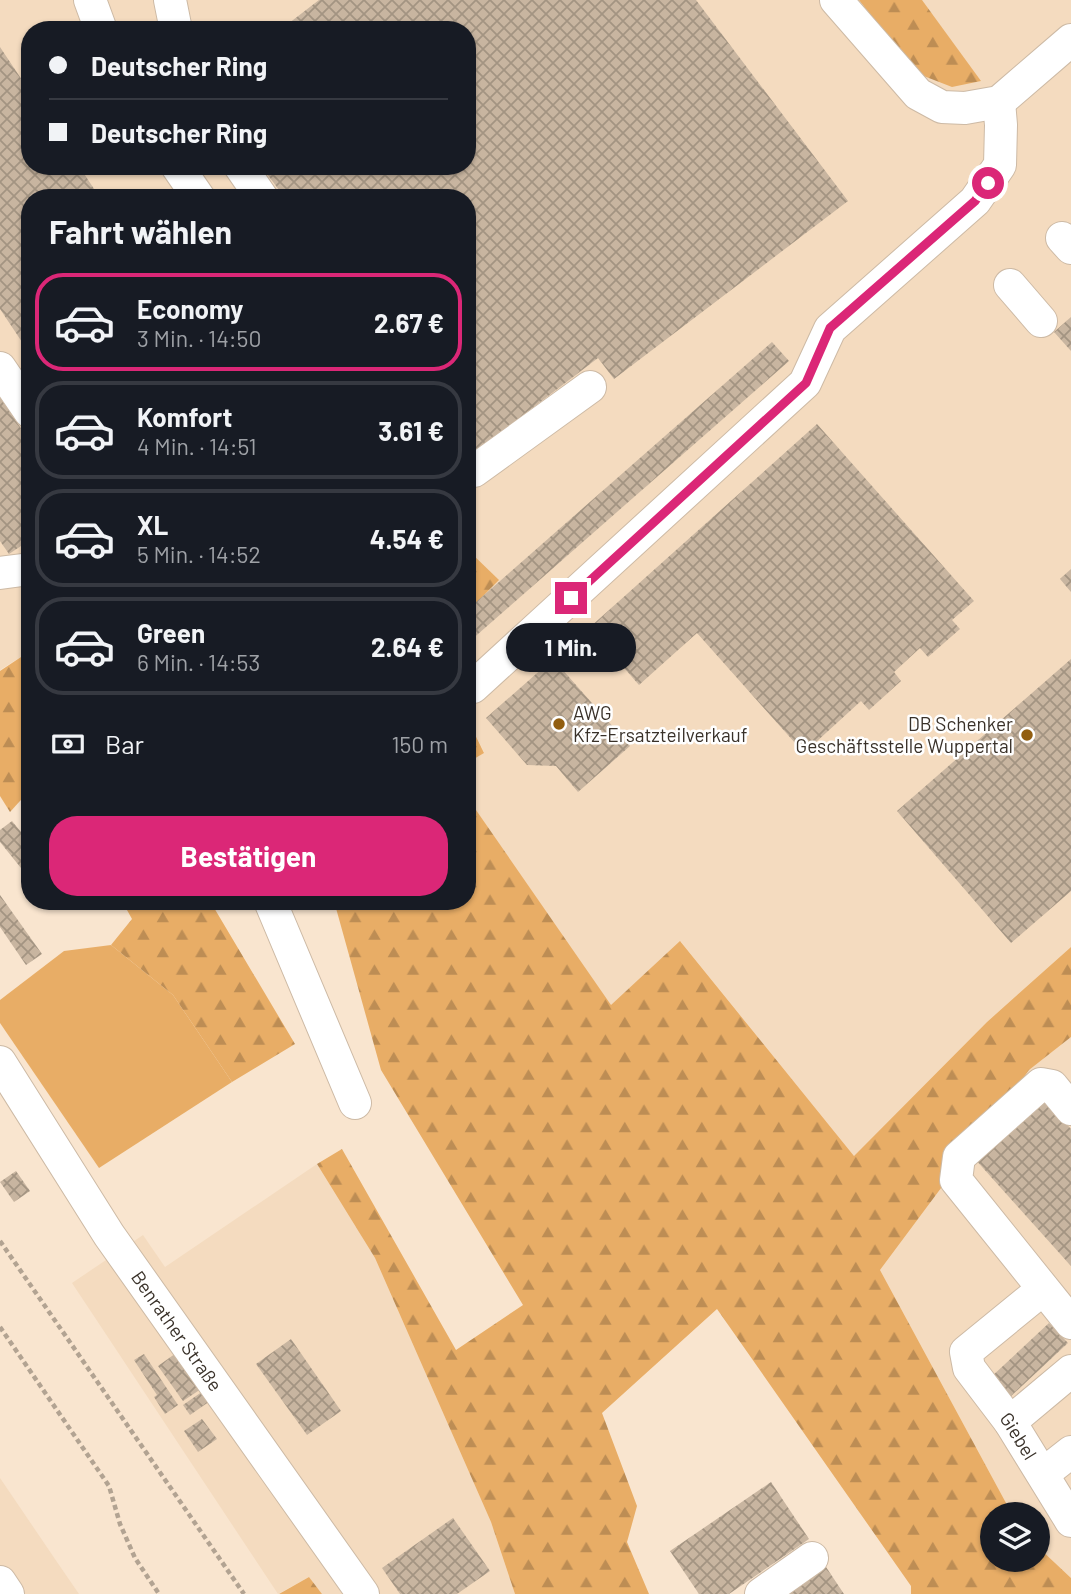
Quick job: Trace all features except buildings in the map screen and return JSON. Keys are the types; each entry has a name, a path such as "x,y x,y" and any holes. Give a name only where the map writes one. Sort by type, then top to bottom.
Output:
{"street":[{"path":"90,0 98,21"},
{"path":"170,0 174,21"},
{"path":"836,0 918,94 942,107 964,108 999,102 1071,40"},
{"path":"476,684 806,383 830,328 975,201 1000,165 999,102"},
{"path":"1010,285 1041,321"},
{"path":"0,368 21,399"},
{"path":"476,470 590,387"},
{"path":"0,573 21,570"},
{"path":"274,910 355,1103"},
{"name":"Benrather Straße","path":"0,1062 117,1246 363,1594"},
{"path":"1071,1110 1052,1086 1041,1084 958,1157 956,1180 1071,1323"},
{"name":"Giebel","path":"1043,1290 966,1352 969,1368 1010,1422 1071,1521"},
{"path":"1010,1422 1071,1371"},
{"path":"1043,1474 1071,1452"},
{"path":"761,1594 812,1558"},
{"path":"0,1582 8,1594"}],"path":[{"path":"0,1241 244,1594"},
{"path":"0,1327 109,1486 120,1524 135,1558 159,1594"}],"shaded area":[{"path":"0,0 1071,0 1071,947 987,1022 854,1156 681,942 611,1006 476,810 476,757 484,752 476,736 476,189 21,189 21,657 0,670"},
{"path":"1071,1037 1071,1578 1050,1558 1050,1502 1006,1502 880,1270 1029,1070"},
{"path":"317,1164 375,1258 491,1522 515,1594 322,1594 309,1577 278,1594 72,1283 143,1235 165,1267"},
{"path":"0,1478 57,1562 79,1594 0,1594"}],"green space":[{"path":"859,0 922,0 981,81 952,87 916,73"},
{"path":"476,558 499,580 476,603"},
{"path":"21,657 21,800 10,812 0,796 0,671"},
{"path":"476,737 484,753 476,758"},
{"path":"476,810 611,1005 680,941 854,1156 987,1022 1071,947 1071,1037 1029,1070 880,1270 1006,1502 980,1502 980,1572 1050,1572 1050,1558 1071,1578 1071,1594 911,1594 911,1586 717,1309 602,1413 637,1506 627,1542 649,1594 515,1594 491,1522 375,1258 317,1164 342,1149 456,1350 523,1305 381,1070 337,910 476,910"},
{"path":"127,910 215,910 295,1044 232,1082 173,995 111,945 132,919"},
{"path":"111,945 173,995 232,1082 99,1168 0,1023 0,1000 64,951"},
{"path":"309,1577 322,1594 279,1594"}],"place":[{"name":"AWG Kfz-Ersatzteilverkauf","path":"559,724"},
{"name":"DB Schenker Geschäftsstelle Wuppertal","path":"1027,735"}],"route":[{"path":"571,598 806,383 830,328 975,201 988,183"}]}
